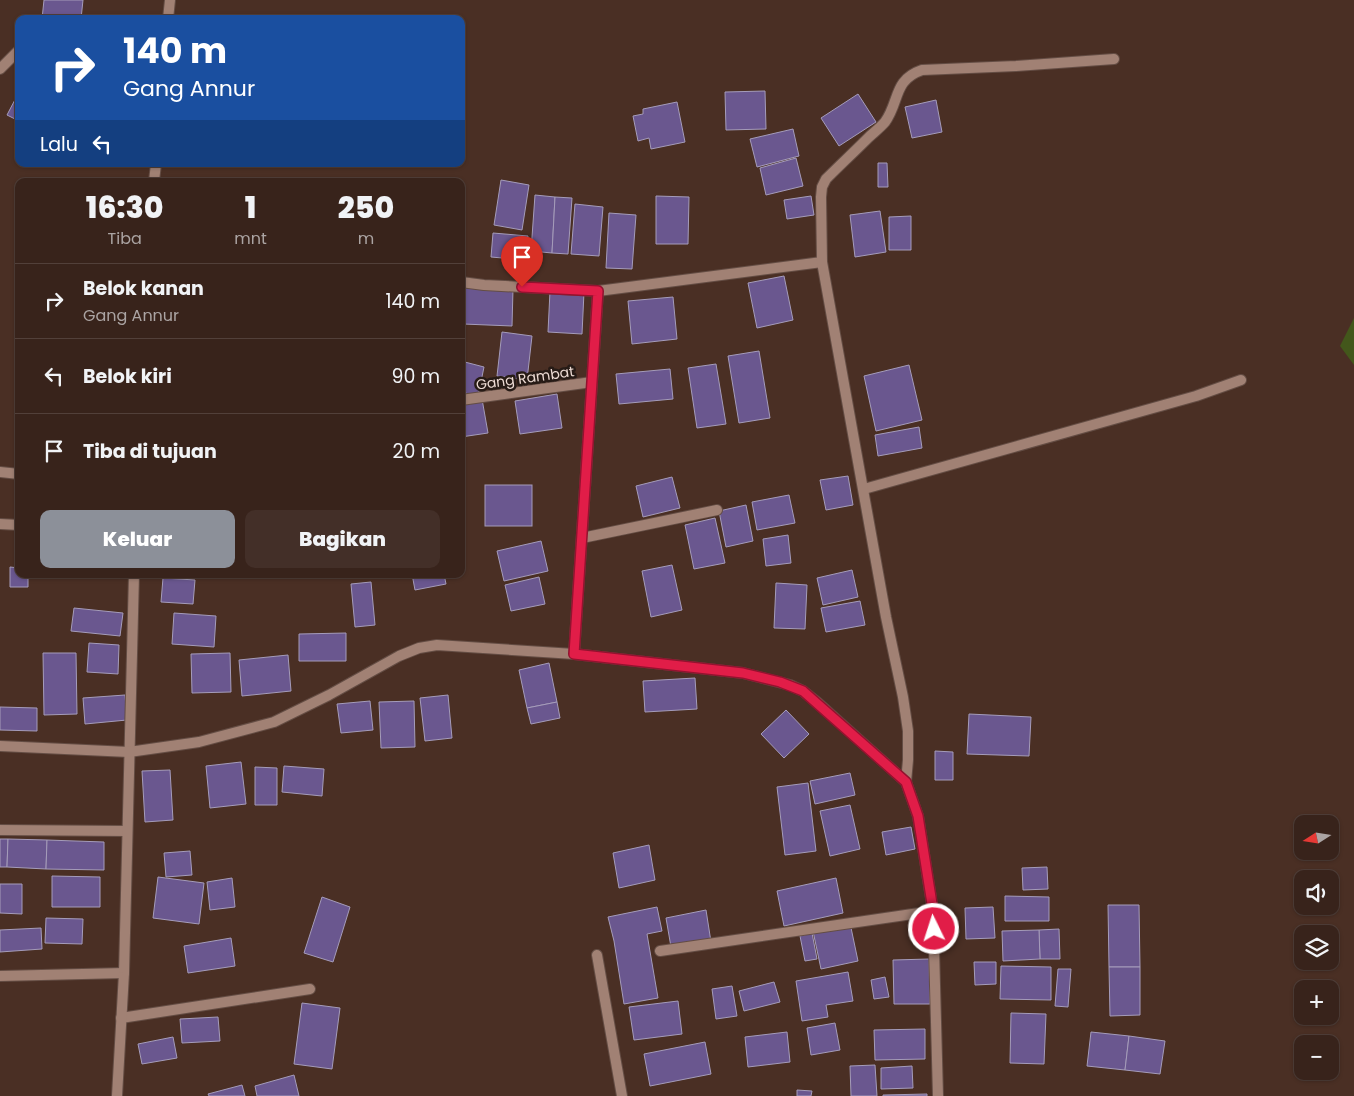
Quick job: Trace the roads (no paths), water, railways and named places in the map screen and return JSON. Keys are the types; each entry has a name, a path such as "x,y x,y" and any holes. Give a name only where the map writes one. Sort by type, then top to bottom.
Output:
{"street":[{"path":"168,15 170,0"},
{"path":"0,69 15,54"},
{"path":"938,1096 933,910 918,816 906,782 908,731 903,697 886,617 822,262 821,197 823,183 885,122 900,86 906,78 914,73 922,70 1114,59"},
{"path":"465,283 598,291 822,262"},
{"path":"574,654 598,291"},
{"path":"864,489 1196,396 1241,380"},
{"name":"Gang Rambat","path":"465,399 592,382"},
{"path":"0,472 15,474"},
{"path":"582,538 717,510"},
{"path":"0,524 15,525"},
{"path":"117,1096 124,973 134,578"},
{"path":"0,746 129,752 199,742 274,722 329,695 398,656 419,648 437,645 574,654 743,673 790,685 803,691 818,703 906,782"},
{"path":"0,830 127,832"},
{"path":"660,951 933,910"},
{"path":"597,955 622,1096"},
{"path":"0,976 124,973"},
{"path":"121,1018 310,988"}]}
